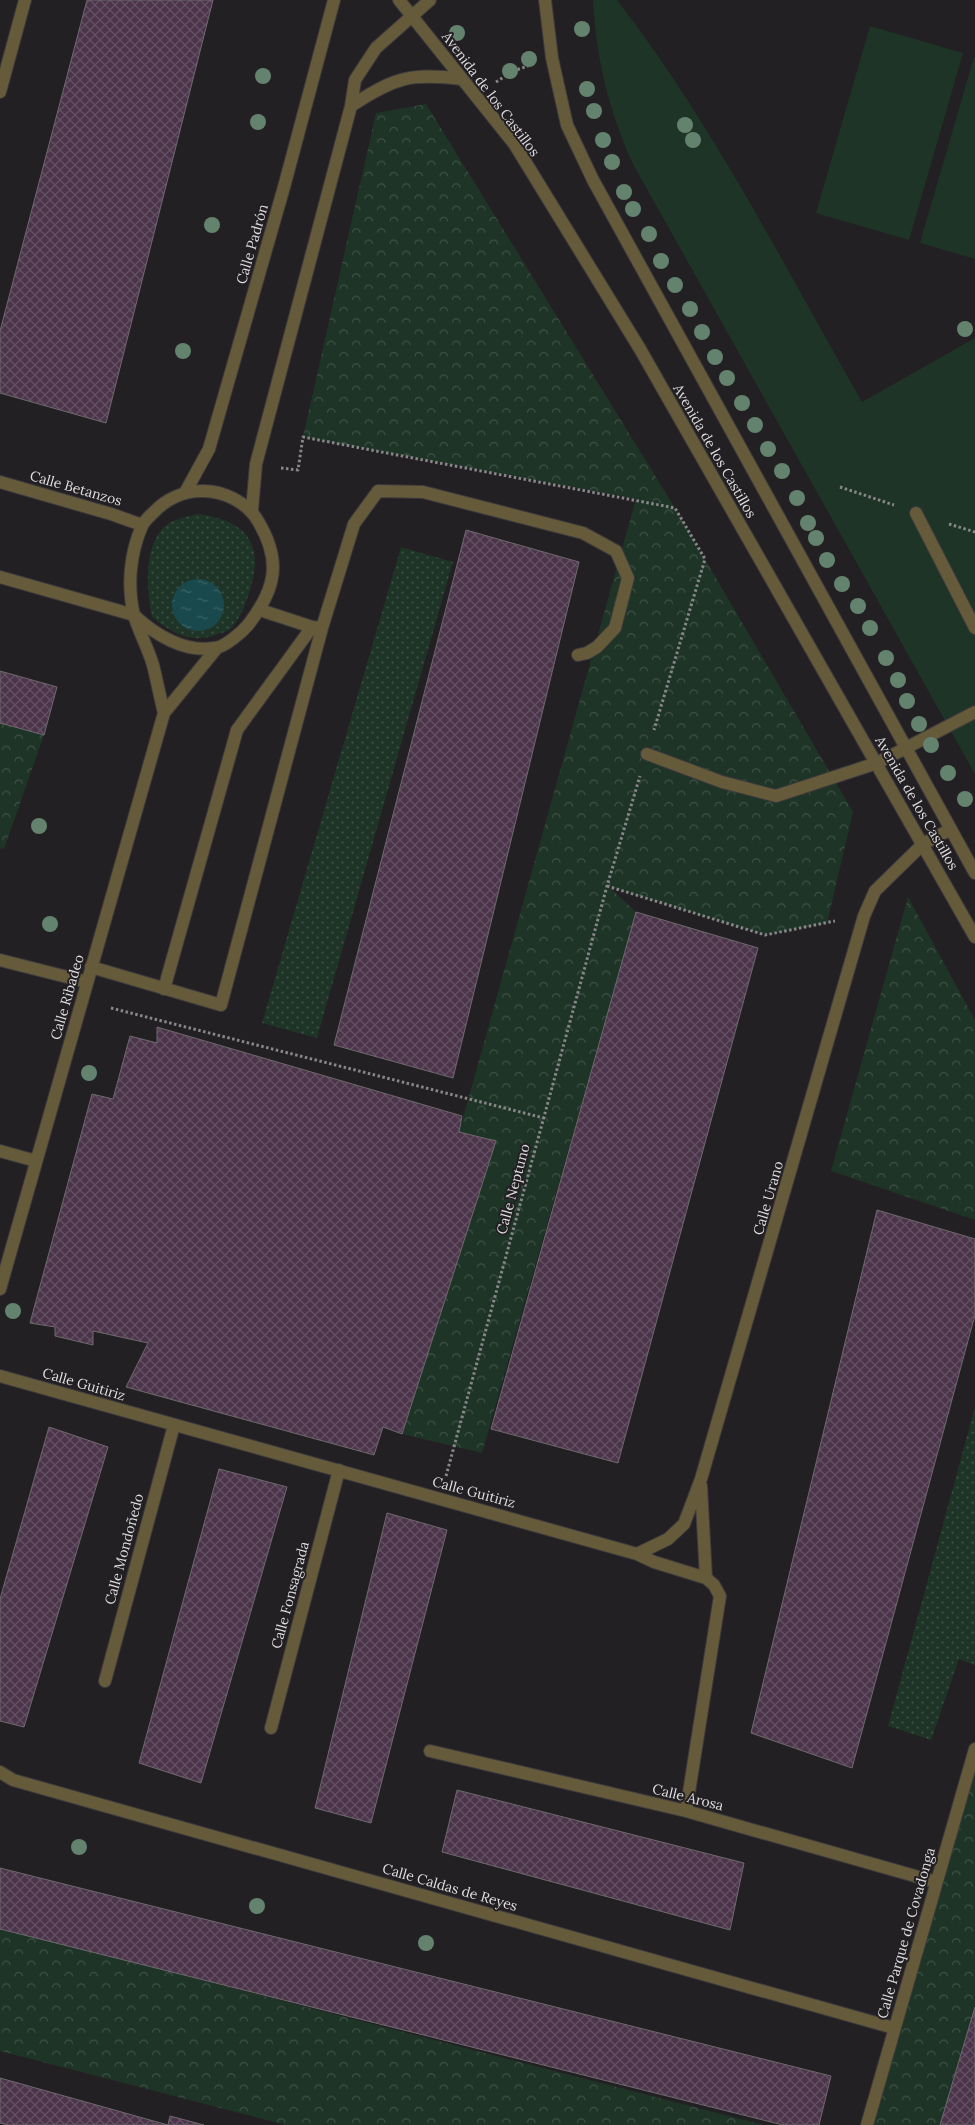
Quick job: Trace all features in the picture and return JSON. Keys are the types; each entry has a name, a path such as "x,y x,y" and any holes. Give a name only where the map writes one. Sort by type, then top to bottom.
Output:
{"street":[{"path":"0,92 25,0"},
{"name":"Calle Padrón","path":"186,491 209,449 284,187 334,0"},
{"name":"Avenida de los Castillos","path":"399,0 515,146 640,349 975,937"},
{"path":"252,510 256,464 351,106 354,80 376,48 430,0"},
{"name":"Avenida de los Castillos","path":"545,0 552,58 567,125 593,180 975,873"},
{"path":"351,106 376,90 403,78 432,75 462,79"},
{"name":"Calle Betanzos","path":"0,482 142,525"},
{"path":"0,577 134,615 148,628 184,647 216,648 242,633 260,610 272,584 273,555 265,532 252,510 223,493 203,490 186,491 160,505 142,525 131,565 130,586 134,615"},
{"path":"91,967 220,1005 317,627 354,524 378,491 423,492 583,533 616,551 628,578 614,628 597,647 587,653 578,655"},
{"path":"916,513 975,628"},
{"path":"260,610 317,627"},
{"name":"Calle Ribadeo","path":"134,615 153,664 164,713"},
{"path":"164,988 237,730 317,627"},
{"name":"Calle Ribadeo","path":"0,1289 164,713 216,648"},
{"path":"647,754 722,782 776,796 877,763 975,712"},
{"name":"Calle Urano","path":"637,1554 668,1540 684,1524 701,1479 864,916 875,890 923,844 951,829"},
{"path":"0,960 87,982"},
{"path":"0,1151 36,1161"},
{"name":"Calle Guitiriz","path":"0,1376 637,1554 654,1562 706,1578"},
{"name":"Calle Mondoñedo","path":"105,1680 174,1425"},
{"name":"Calle Fonsagrada","path":"271,1728 339,1470"},
{"path":"686,1811 720,1596 714,1585 706,1578 701,1479"},
{"name":"Calle Parque de Covadonga","path":"868,2125 894,2028 975,1749"},
{"name":"Calle Arosa","path":"430,1751 686,1811 936,1882"},
{"name":"Calle Caldas de Reyes","path":"0,1772 13,1780 894,2028"}],"path":[{"path":"475,96 513,71 552,58"},
{"name":"Calle Neptuno","path":"277,467 298,470 302,437 675,508 705,559 607,886 440,1499"},
{"path":"607,886 765,935 864,916"},
{"path":"111,1008 544,1118"}],"green space":[{"path":"593,0 617,0 685,96 746,197 862,402 975,338 975,774 634,166 617,126 605,85 597,43"},
{"path":"870,26 963,53 909,240 816,213"},
{"path":"975,57 975,259 920,243"},
{"path":"426,104 675,508 853,812 827,923 765,935 609,887 636,912 482,1453 402,1434 496,1141 459,1132 636,499 303,437 376,113"},
{"path":"198,514 220,519 241,529 253,547 255,559 250,590 239,617 233,626 229,630 209,637 191,638 167,628 152,617 148,572 152,549 162,529 183,517"},
{"path":"401,547 453,562 317,1038 262,1023"},
{"path":"0,723 44,735 4,849 0,848"},
{"path":"908,897 975,1020 975,1220 831,1171"},
{"path":"975,1407 975,1665 959,1659 931,1740 888,1726"},
{"path":"975,1753 975,2125 869,2125"},
{"path":"0,1928 764,2125 286,2125 0,2051"}],"water":[{"path":"198,579 208,581 216,587 222,595 224,605 222,615 216,623 208,629 198,631 188,629 180,623 174,615 172,605 174,595 180,587 188,581"}],"building":[{"path":"87,0 213,0 106,423 0,393 0,331"},
{"path":"466,530 579,562 453,1078 334,1045"},
{"path":"0,671 57,687 44,735 0,723"},
{"path":"636,912 758,948 618,1463 491,1429"},
{"path":"157,1027 462,1116 459,1132 496,1141 402,1434 383,1427 374,1455 126,1387 148,1343 93,1331 93,1345 55,1336 55,1327 30,1323 92,1094 113,1099 130,1036 157,1043"},
{"path":"877,1210 975,1239 975,1315 852,1768 751,1733"},
{"path":"49,1427 108,1447 24,1727 0,1721 0,1599"},
{"path":"219,1469 287,1487 201,1783 139,1763"},
{"path":"387,1513 447,1530 371,1823 315,1808"},
{"path":"457,1790 744,1863 730,1930 442,1852"},
{"path":"0,1868 831,2076 819,2125 783,2125 0,1929"},
{"path":"975,2007 975,2125 940,2125"},
{"path":"0,2078 168,2125 8,2125 0,2123"},
{"path":"170,2116 204,2125 168,2125"}]}
